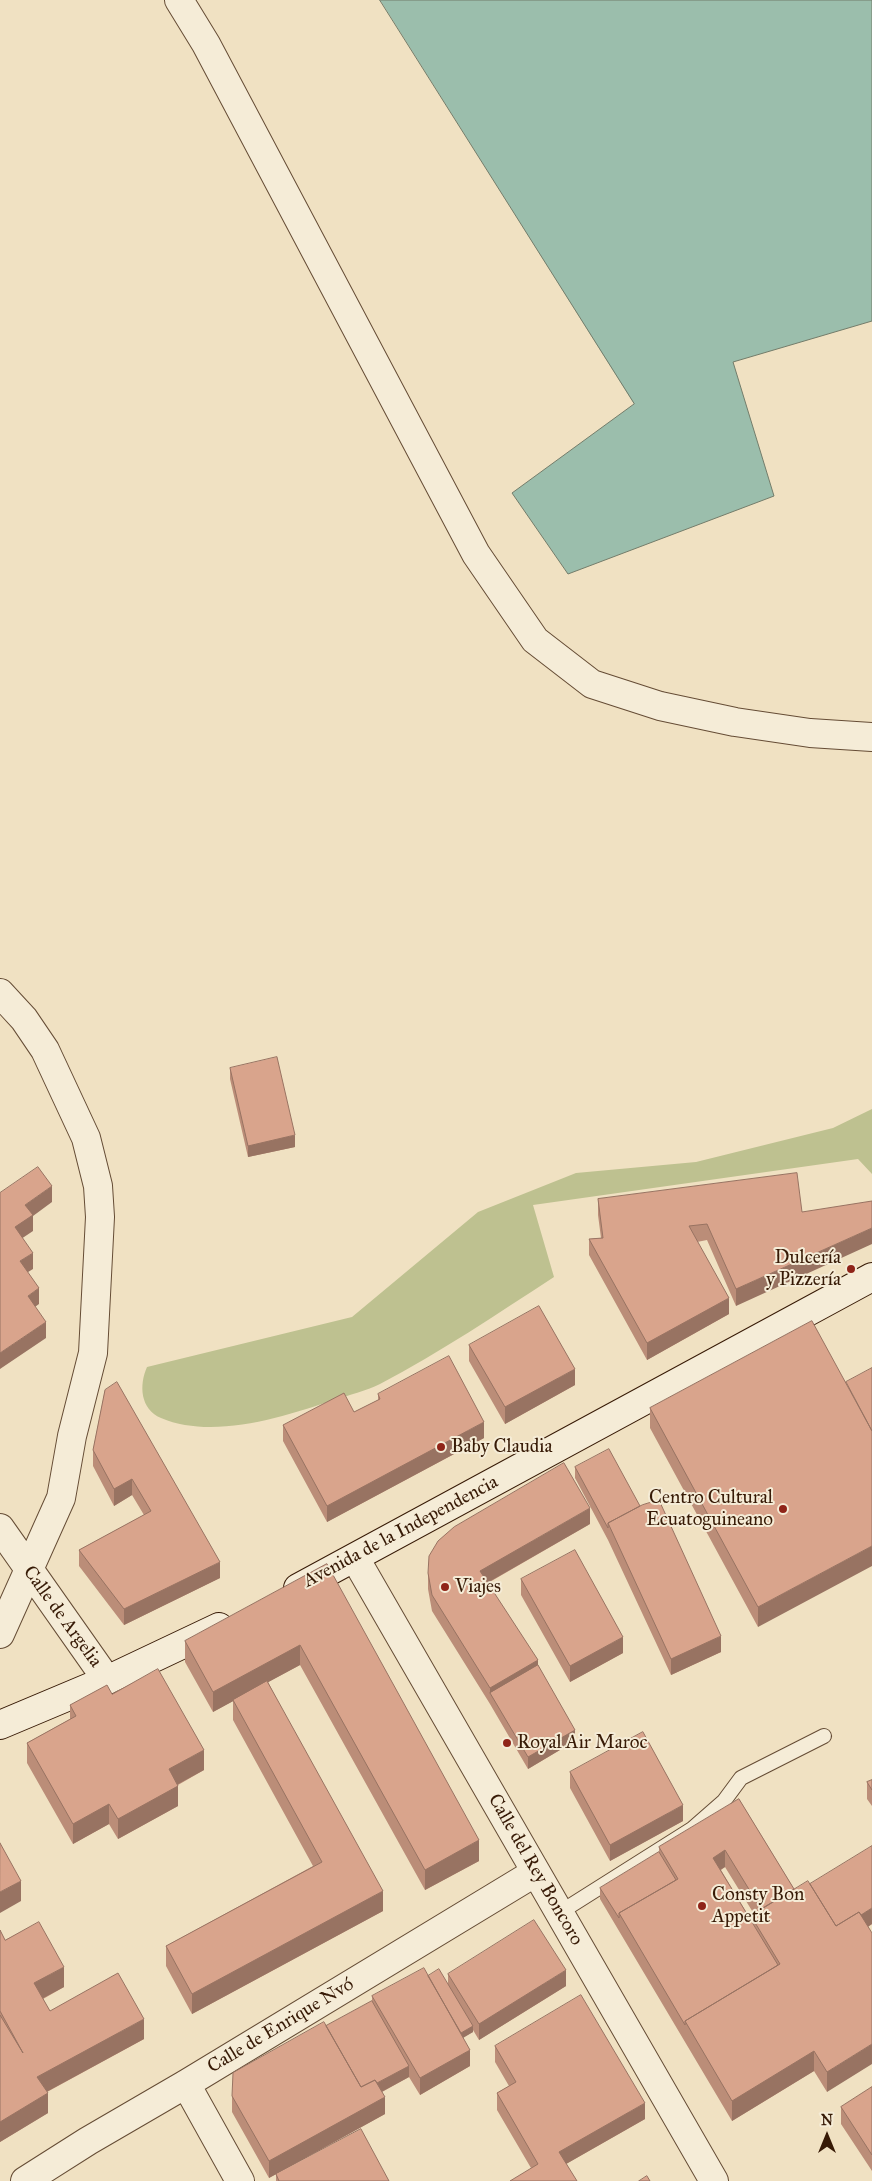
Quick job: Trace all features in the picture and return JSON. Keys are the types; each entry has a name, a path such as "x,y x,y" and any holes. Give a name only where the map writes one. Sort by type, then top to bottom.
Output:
{"street":[{"path":"179,0 206,44 476,554 535,640 592,684 660,706 735,722 810,733 872,737"},
{"path":"0,993 24,1019 45,1050 86,1138 98,1186 100,1218 93,1353 72,1436 61,1498 0,1634"},
{"name":"Avenida de la Independencia","path":"272,1601 355,1558 872,1277"},
{"name":"Calle de Argelia","path":"0,1528 29,1572 107,1680"},
{"name":"Calle del Rey Boncoro","path":"355,1558 714,2181"},
{"path":"0,1725 107,1680 238,1618"},
{"name":"Calle de Enrique Nvó","path":"25,2181 88,2141 186,2084 536,1872"},
{"path":"186,2084 240,2181"}],"lane":[{"path":"560,1913 692,1829 724,1802 741,1778 824,1736"}],"shaded area":[{"path":"380,0 872,0 872,321 733,362 774,496 568,574 512,493 634,404"},
{"path":"872,1109 872,1174 858,1159 533,1205 554,1277 447,1346 375,1386 271,1419 225,1426 203,1427 181,1424 154,1414 145,1403 142,1389 147,1367 352,1317 478,1212 576,1173 696,1162 833,1128"}],"building":[{"path":"277,1057 295,1135 248,1146 230,1068"},
{"path":"38,1167 52,1186 25,1205 33,1215 15,1227 33,1253 20,1261 39,1288 28,1296 46,1322 0,1353 0,1193"},
{"path":"797,1173 802,1212 872,1201 872,1228 736,1289 707,1224 689,1226 729,1298 647,1343 589,1239 603,1238 598,1199"},
{"path":"539,1306 575,1369 505,1407 469,1345"},
{"name":"Centro Cultural Ecuatoguineano","path":"812,1321 872,1431 872,1546 758,1607 650,1408"},
{"path":"449,1356 484,1422 327,1506 283,1425 344,1393 354,1412 380,1399 378,1394"},
{"path":"872,1368 872,1431 846,1382"},
{"path":"117,1382 220,1562 124,1609 79,1550 151,1511 132,1479 114,1489 93,1450 105,1390"},
{"path":"609,1449 640,1506 608,1523 608,1528 575,1467"},
{"path":"564,1463 590,1508 480,1571 538,1660 490,1688 432,1595 428,1573 429,1556 438,1541 454,1527"},
{"path":"659,1500 721,1636 671,1659 608,1523 642,1505"},
{"path":"575,1550 623,1637 570,1666 521,1579"},
{"path":"327,1564 479,1840 425,1870 300,1645 213,1692 185,1641"},
{"path":"538,1665 575,1730 528,1757 490,1693"},
{"path":"158,1669 204,1750 169,1769 178,1786 118,1819 109,1804 73,1824 27,1743 76,1716 70,1705 107,1685 112,1694"},
{"path":"267,1681 383,1891 192,1994 166,1946 322,1862 233,1700"},
{"path":"643,1732 683,1805 610,1845 570,1772"},
{"path":"872,1780 872,1790 867,1782"},
{"path":"739,1799 794,1889 761,1909 725,1850 713,1858 778,1965 685,2021 685,2025 619,1913 678,1879 659,1847"},
{"path":"0,1843 21,1881 0,1892"},
{"path":"872,1846 872,1908 861,1915 859,1912 836,1926 810,1884"},
{"path":"659,1852 676,1880 619,1913 619,1918 600,1888"},
{"path":"808,1881 836,1926 859,1912 872,1933 872,2044 827,2072 814,2051 732,2101 685,2021 780,1964 751,1916"},
{"path":"534,1920 566,1970 479,2024 448,1974"},
{"path":"39,1922 64,1967 34,1983 50,2011 118,1973 144,2019 37,2077 48,2093 0,2122 0,2015 23,2053 0,2011 0,1930 5,1940"},
{"path":"424,1968 470,2050 420,2078 372,1996"},
{"path":"439,1969 473,2026 461,2033 428,1976"},
{"path":"581,1995 645,2103 559,2152 577,2181 510,2181 538,2164 497,2093 516,2082 495,2046"},
{"path":"372,2001 409,2066 377,2083 375,2080 361,2087 326,2026"},
{"path":"324,2022 361,2087 375,2080 385,2097 269,2161 232,2096 233,2073"},
{"path":"872,2087 872,2155 841,2107"},
{"path":"361,2129 389,2181 279,2181 276,2174"},
{"path":"647,2176 650,2181 639,2181"}],"place":[{"name":"Dulcería y Pizzería","path":"851,1269"},
{"name":"Baby Claudia","path":"441,1447"},
{"name":"Centro Cultural Ecuatoguineano","path":"783,1509"},
{"name":"Viajes","path":"445,1587"},
{"name":"Royal Air Maroc","path":"507,1743"},
{"name":"Consty Bon Appetit","path":"702,1906"}]}
